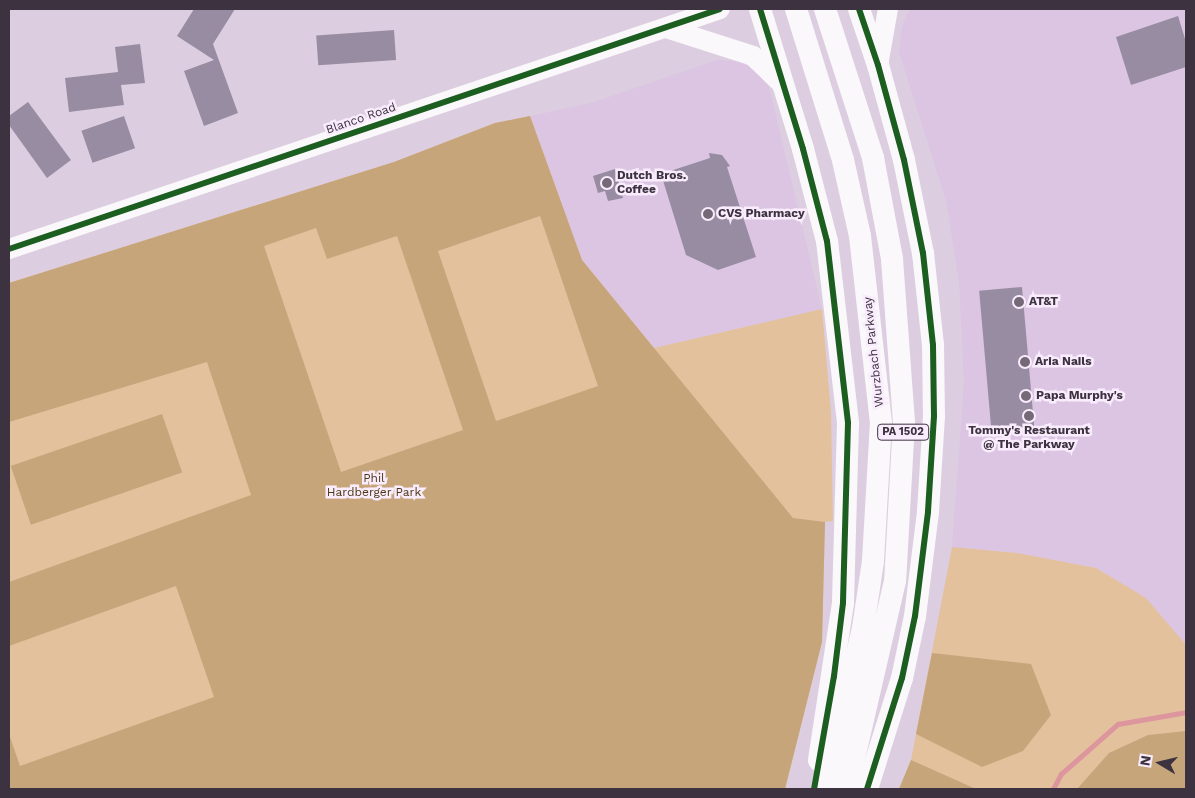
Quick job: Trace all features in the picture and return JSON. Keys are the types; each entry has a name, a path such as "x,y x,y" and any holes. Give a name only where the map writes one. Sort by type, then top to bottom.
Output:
{"highway":[{"path":"760,9 784,86 827,241 848,423 843,603 834,676 814,789"},
{"name":"Wurzbach Parkway","path":"796,9 821,86 860,236 881,422 873,561 863,628 826,789"},
{"name":"Wurzbach Parkway","path":"825,9 872,158 892,259 904,422 895,581 847,789"},
{"path":"859,9 875,56 904,160 923,253 933,345 934,416 928,512 915,616 902,678 868,789"},
{"path":"784,86 798,45 815,34 828,30 844,32 875,56"}],"main road":[{"name":"Blanco Road","path":"9,249 720,9"},
{"path":"875,56 888,9"},
{"path":"666,28 753,56 784,86"}],"shaded area":[{"path":"910,9 1186,9 1186,645 1096,568 1017,553 952,547 964,382 959,282 946,201 899,52 902,27"},
{"path":"717,60 738,61 757,71 769,87 822,309 654,348 582,260 530,116 591,103"}],"green space":[{"name":"Phil Hardberger Park","path":"530,116 582,260 654,348 822,309 831,412 833,521 825,522 822,642 785,789 9,789 9,283 394,162 495,123"},
{"name":"Phil Hardberger Park","path":"530,116 582,260 793,518 825,522 822,642 785,789 9,789 9,734 20,766 214,697 176,586 9,646 9,582 251,495 207,362 9,422 9,283 394,162 495,123","holes":["540,216 598,386 496,421 438,251","316,228 327,259 397,236 463,430 341,472 264,246"]},
{"path":"162,414 182,473 31,525 11,466"},
{"path":"952,547 1017,553 1096,568 1146,598 1186,645 1186,789 899,789 911,760"},
{"path":"932,653 1031,664 1051,715 1023,751 982,767 916,734"},
{"path":"1186,731 1186,789 1077,789 1109,753 1148,735"},
{"path":"911,760 976,789 899,789"}],"building":[{"path":"194,9 235,9 213,44 238,113 204,126 184,71 214,60 177,36"},
{"path":"1178,16 1186,42 1186,67 1131,85 1116,37"},
{"path":"394,30 396,60 318,65 316,35"},
{"path":"140,44 145,83 121,85 124,105 69,112 65,78 118,72 115,47"},
{"path":"28,102 71,160 47,178 9,125 9,116"},
{"path":"124,116 135,148 93,163 81,131"},
{"name":"CVS Pharmacy","path":"709,153 722,155 730,166 727,167 756,257 718,270 686,255 661,174 710,158"},
{"name":"Dutch Bros. Coffee","path":"615,169 623,198 608,201 605,191 598,193 593,176"},
{"path":"1022,287 1034,427 991,431 979,291"}],"waterway":[{"path":"1053,789 1061,774 1118,724 1186,712"}],"cycle path":[{"path":"9,249 720,9"},
{"path":"760,9 803,149 827,241 848,423 843,603 834,676 814,789"},
{"path":"859,9 878,65 904,160 923,253 933,345 934,416 928,512 915,616 902,678 867,789"}],"place":[{"name":"Dutch Bros. Coffee","path":"607,183"},
{"name":"CVS Pharmacy","path":"708,214"},
{"name":"AT&T","path":"1019,302"},
{"name":"Aria Nails","path":"1025,362"},
{"name":"Papa Murphy's","path":"1026,396"},
{"name":"Tommy's Restaurant @ The Parkway","path":"1029,416"}]}
